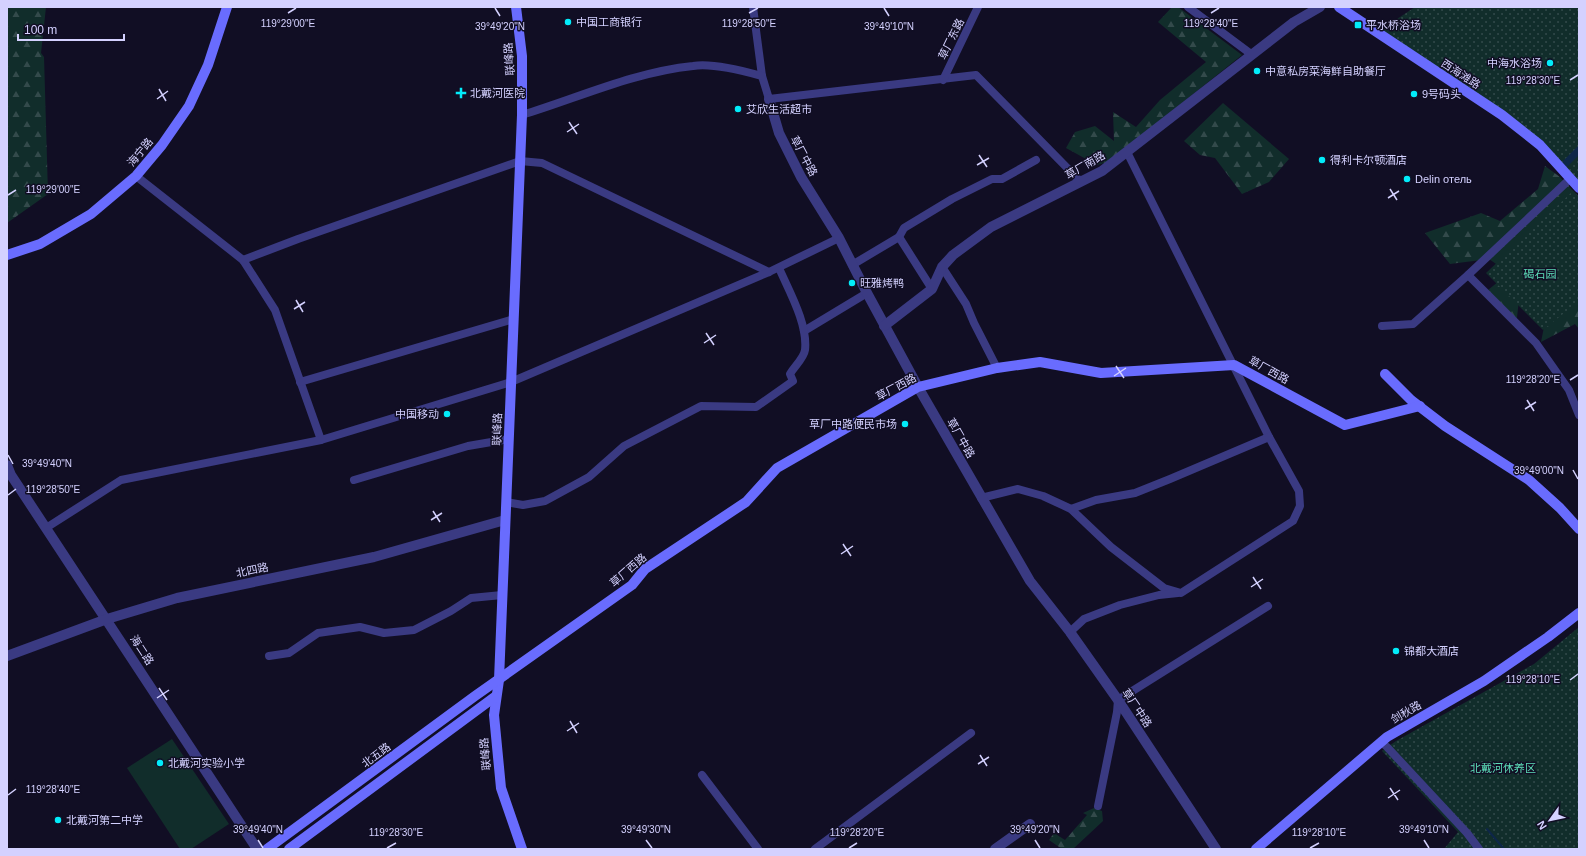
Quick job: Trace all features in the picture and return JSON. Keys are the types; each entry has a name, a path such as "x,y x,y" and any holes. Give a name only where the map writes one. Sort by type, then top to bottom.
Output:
{"main road":[{"name":"海宁路","path":"7,255 40,244 91,214 136,176 162,145 189,106 208,65 227,7"},
{"name":"联峰路","path":"516,7 522,56 522,115 499,680 494,715 501,788 522,849"},
{"name":"西海滩路","path":"1339,7 1502,115 1540,145 1579,188"},
{"name":"草厂西路","path":"499,680 632,585 645,569 746,502 777,468 918,387 997,368 1040,362 1101,373 1234,365 1345,425 1420,406"},
{"path":"1385,374 1420,406 1446,426 1529,480 1560,508 1579,529"},
{"name":"剑秋路","path":"1256,849 1387,737 1484,681 1548,637 1579,613"},
{"name":"北五路","path":"267,849 499,680"},
{"path":"289,849 496,696"}],"street":[{"name":"草厂中路","path":"753,7 762,76 782,140 801,178 839,238 884,326 981,498 1030,581 1070,632 1118,700 1216,849"},
{"name":"草厂东路","path":"943,80 978,7"},
{"path":"1188,7 1251,54"},
{"name":"草厂南路","path":"884,326 932,289 942,267 953,255 991,227 1102,171 1251,54 1294,22 1320,7"},
{"path":"522,115 639,76 694,65 731,69 762,76"},
{"path":"769,99 976,75 1081,182"},
{"path":"1070,632 1084,619 1120,605 1159,596 1181,593 1293,521 1300,506 1300,491 1268,437 1234,365 1127,152"},
{"path":"852,265 899,237 904,228 952,199 992,179 1002,179 1036,160"},
{"path":"243,260 298,239 520,161 542,163 770,272"},
{"path":"136,176 243,260 275,310 321,440"},
{"path":"1382,326 1413,324 1468,276 1571,178"},
{"path":"899,237 932,289"},
{"path":"46,528 121,480 321,440 511,382 770,272 839,238"},
{"path":"942,267 966,304 997,368"},
{"path":"506,502 523,505 545,501 589,477 624,446 701,406 756,407 793,381 790,374 805,351 804,331 801,318 779,268"},
{"path":"1468,276 1536,343 1569,390 1579,415"},
{"path":"804,331 867,293"},
{"path":"300,382 514,319"},
{"path":"1071,509 1096,500 1135,493 1268,437"},
{"path":"354,480 468,446 509,439"},
{"name":"海二路","path":"7,465 11,475 257,849"},
{"path":"981,498 1018,489 1043,496 1071,509 1111,547 1164,588 1181,593"},
{"name":"北四路","path":"7,656 107,619 177,598 374,557 505,520"},
{"path":"269,656 289,653 318,633 360,627 384,633 414,630 451,611 471,598 502,595"},
{"path":"1098,806 1117,712 1118,700 1268,606"},
{"path":"815,849 970,733"},
{"path":"1381,742 1467,833 1479,849"},
{"path":"702,775 758,849"},
{"path":"995,849 1030,824"}],"green space":[{"path":"7,7 46,7 41,53 44,57 48,194 7,223"},
{"path":"1172,7 1178,7 1242,55 1108,162 1097,165 1066,148 1075,132 1095,126 1114,141 1113,112 1136,127 1160,100 1206,62 1158,22"},
{"path":"1415,7 1579,7 1579,186 1546,149 1381,31"},
{"path":"1223,103 1289,159 1269,182 1242,194 1215,158 1200,155 1184,141"},
{"path":"1545,166 1560,177 1579,197 1579,329 1575,324 1541,342 1547,312 1519,300 1516,326 1488,290 1509,273 1489,259 1450,264 1425,233 1481,213 1500,221 1538,189"},
{"name":"碣石园","path":"1573,191 1579,197 1579,301 1543,330 1486,273"},
{"name":"北戴河休养区","path":"1579,627 1579,849 1444,849 1458,832 1382,751 1396,741 1534,664"},
{"path":"172,739 229,824 191,849 180,849 127,768"},
{"path":"1094,808 1102,811 1103,821 1073,849 1062,849 1049,840 1054,833 1065,840 1087,815 1083,813"}],"waterway":[{"path":"1566,163 1579,150"},
{"path":"1487,829 1504,849"}],"place":[{"name":"中国工商银行","path":"568,22"},
{"name":"平水桥浴场","path":"1358,25"},
{"name":"中海水浴场","path":"1550,63"},
{"name":"中意私房菜海鲜自助餐厅","path":"1257,71"},
{"name":"北戴河医院","path":"461,93"},
{"name":"9号码头","path":"1414,94"},
{"name":"艾欣生活超市","path":"738,109"},
{"name":"得利卡尔顿酒店","path":"1322,160"},
{"name":"Delin отель","path":"1407,179"},
{"name":"旺雅烤鸭","path":"852,283"},
{"name":"中国移动","path":"447,414"},
{"name":"草厂中路便民市场","path":"905,424"},
{"name":"锦都大酒店","path":"1396,651"},
{"name":"北戴河实验小学","path":"160,763"},
{"name":"北戴河第二中学","path":"58,820"}]}
